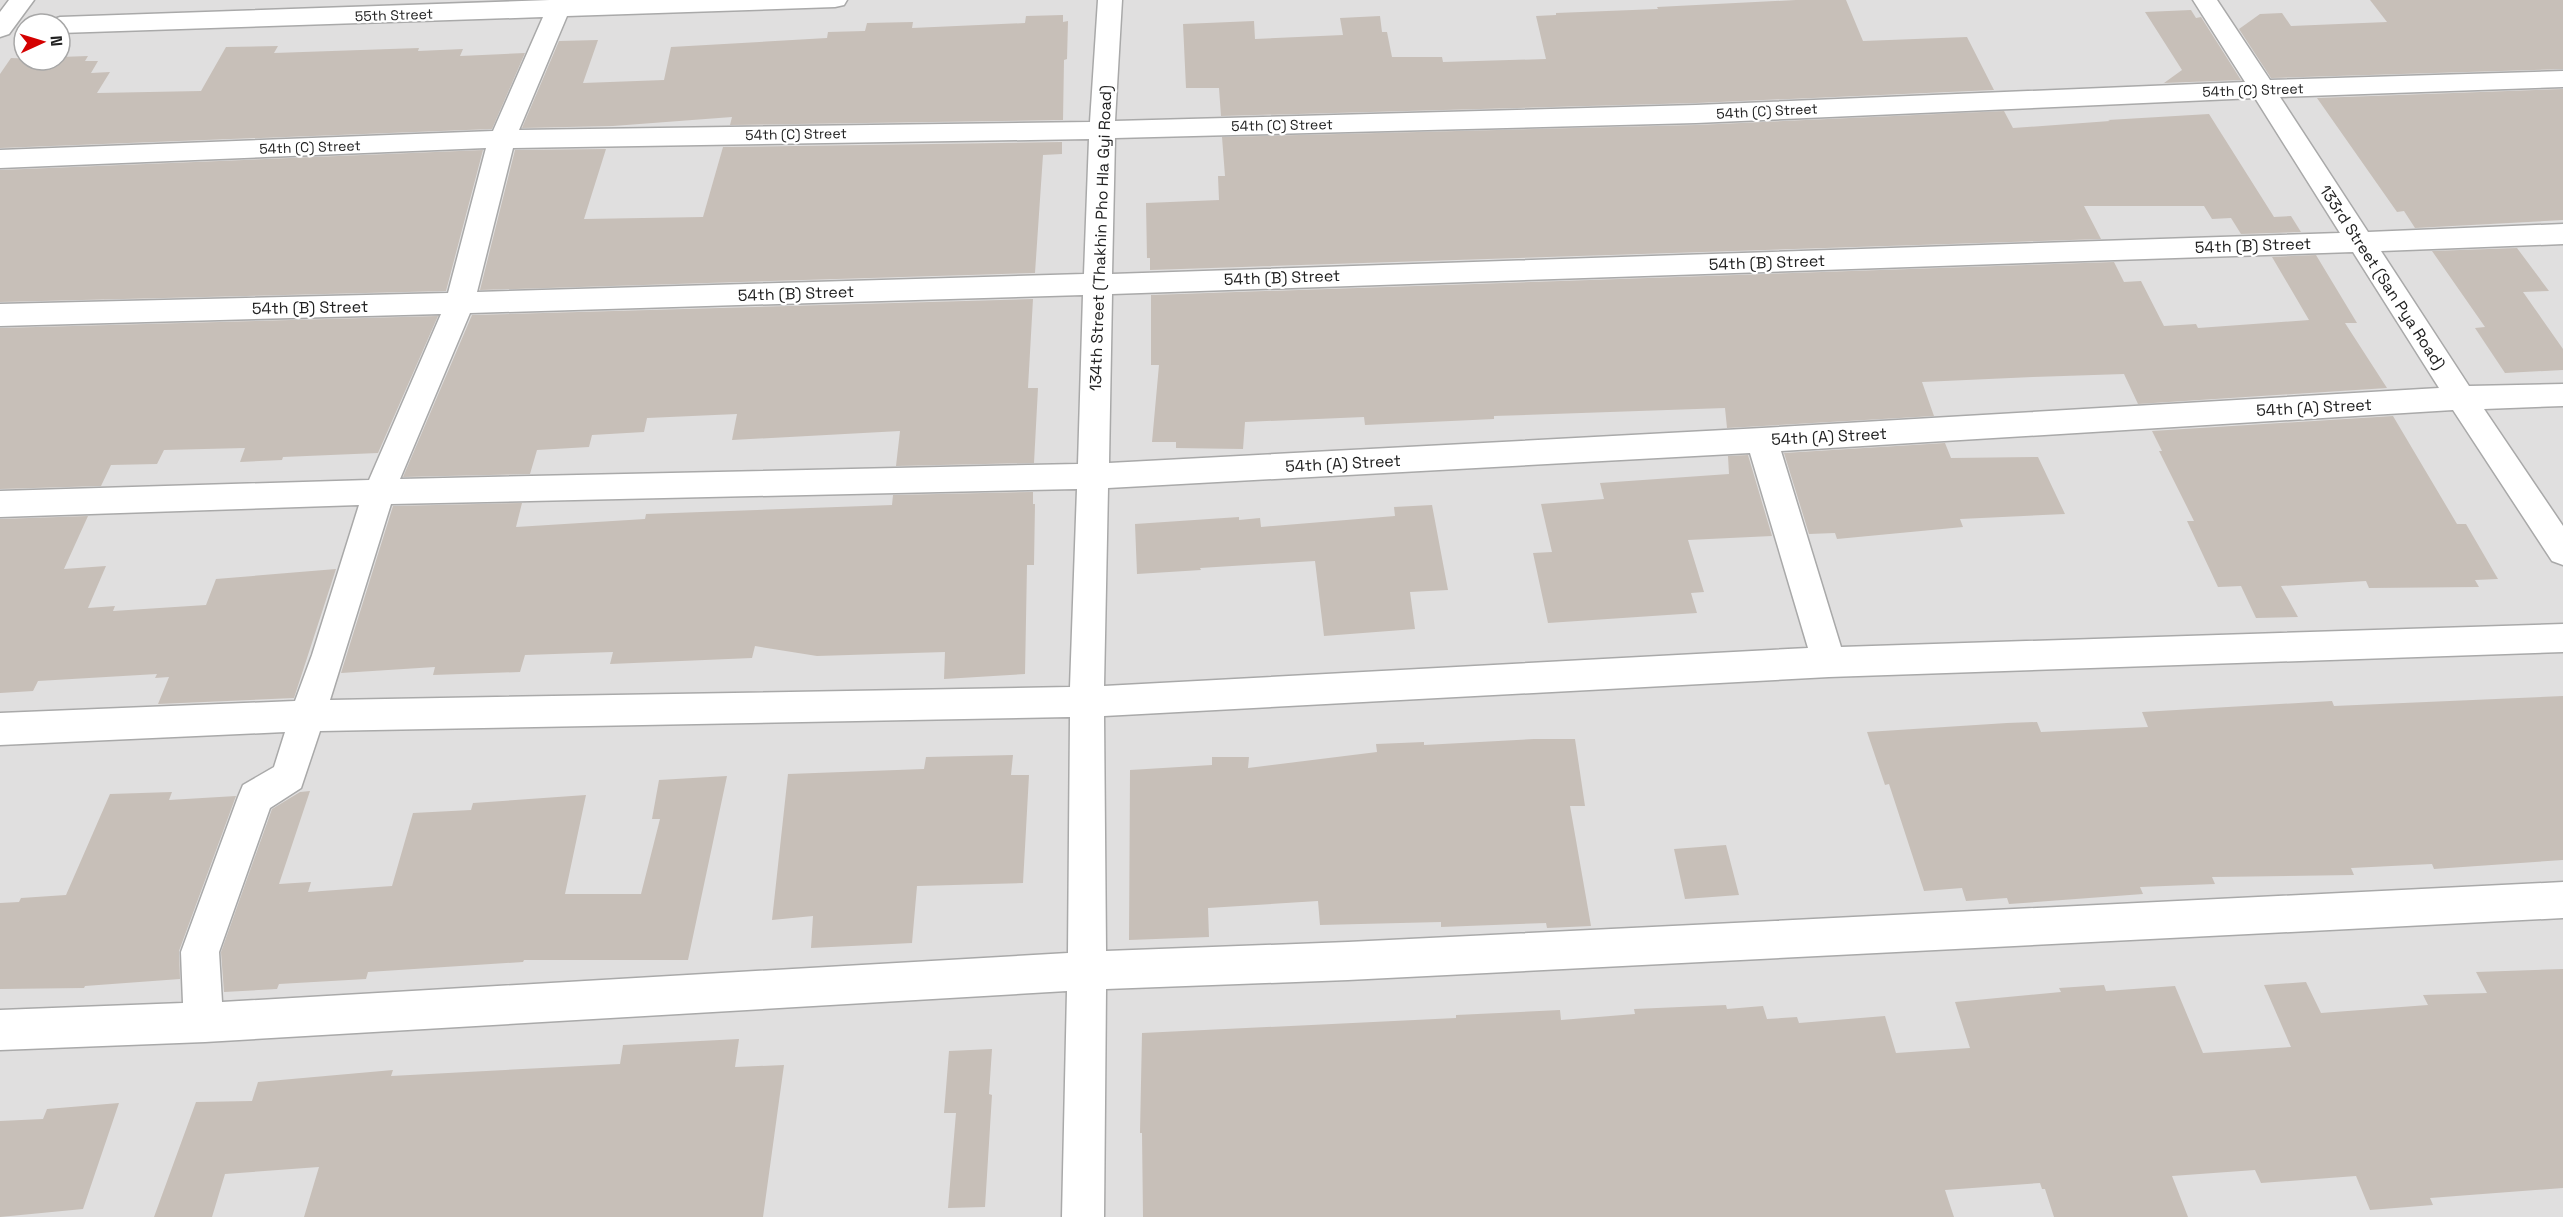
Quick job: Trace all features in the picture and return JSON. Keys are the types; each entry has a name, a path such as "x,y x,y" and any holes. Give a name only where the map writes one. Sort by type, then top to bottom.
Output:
{"street":[{"path":"6,27 22,0"},
{"name":"55th Street","path":"72,25 560,5 835,0"},
{"name":"134th Street (Thakhin Pho Hla Gyi Road)","path":"1083,1217 1087,971 1087,702 1102,130 1110,0"},
{"name":"133rd Street (San Pya Road)","path":"2205,0 2563,552"},
{"path":"206,1022 200,986 200,952 256,796 288,777 379,492 460,303 502,139 560,5"},
{"name":"54th (C) Street","path":"0,159 502,139 1102,130 1696,114 2262,89 2563,79"},
{"name":"54th (B) Street","path":"0,315 1098,283 2563,234"},
{"name":"54th (A) Street","path":"0,504 379,492 1094,476 1762,440 2461,398 2563,395"},
{"path":"1762,440 1829,662"},
{"path":"0,729 306,716 1087,702 1829,662 2563,638"},
{"path":"0,1030 206,1022 1087,971 1383,959 2563,900"}],"shaded area":[{"path":"0,0 2563,0 2563,1217 0,1217"}],"building":[{"path":"1796,0 1846,0 1863,41 1967,37 1994,90 1696,103 1221,116 1219,88 1186,88 1183,24 1254,21 1255,39 1343,35 1340,18 1380,16 1382,32 1387,32 1392,57 1442,57 1443,62 1546,59 1536,16"},
{"path":"2370,0 2563,0 2563,69 2271,78 2239,29 2260,14 2282,13 2291,26 2387,22"},
{"path":"2191,10 2196,18 2201,17 2241,80 2164,83 2182,70 2145,12"},
{"path":"1063,15 1063,22 1068,21 1067,59 1064,60 1063,120 730,125 732,117 613,126 522,128 559,41 598,40 583,83 664,80 671,47 827,38 828,32 865,31 867,23 913,22 912,28 1025,23 1026,16"},
{"path":"278,46 274,53 419,48 418,51 463,49 460,56 525,53 492,129 0,148 0,74 11,58 12,72 72,72 72,57 88,56 85,61 98,61 91,73 110,72 97,93 201,91 226,47"},
{"path":"2563,89 2563,220 2415,228 2404,211 2397,212 2317,98"},
{"path":"2004,111 2013,128 2209,114 2274,217 2291,216 2301,232 2241,234 2231,218 2212,219 2204,206 2084,206 2101,239 1150,270 1150,258 1147,258 1146,203 1219,200 1218,176 1225,176 1222,137 1696,125"},
{"path":"1062,142 1062,154 1043,155 1035,273 480,290 515,150 606,149 584,219 703,217 723,147"},
{"path":"483,150 446,291 0,302 0,170"},
{"path":"2517,248 2549,291 2523,292 2563,349 2563,370 2505,373 2475,328 2485,327 2432,251"},
{"path":"2316,255 2357,323 2345,323 2387,388 2138,404 2124,374 2033,377 1922,382 1934,416 1727,428 1725,408 1494,416 1494,419 1365,425 1364,417 1245,422 1243,449 1176,448 1176,442 1152,442 1159,365 1151,365 1151,295 2114,262 2124,282 2141,281 2164,326 2196,324 2198,328 2309,320 2272,257"},
{"path":"1033,299 1028,388 1038,388 1034,463 896,466 900,431 732,440 737,414 647,418 644,432 592,435 589,447 537,450 530,474 403,477 472,315"},
{"path":"438,316 378,453 283,457 282,460 240,462 245,448 164,450 157,464 111,465 101,486 0,489 0,328"},
{"path":"2393,416 2457,524 2466,524 2498,579 2475,580 2479,587 2369,588 2366,581 2281,586 2298,617 2256,618 2241,586 2218,587 2187,521 2194,521 2159,451 2162,451 2152,431"},
{"path":"1945,443 1951,458 2038,457 2065,514 1960,519 1963,527 1837,539 1835,533 1809,534 1784,453"},
{"path":"1748,455 1772,536 1688,540 1704,592 1691,593 1697,613 1548,623 1533,553 1552,552 1541,504 1604,499 1600,483 1729,474 1728,456"},
{"path":"1033,492 1033,504 1035,504 1034,565 1027,565 1025,674 944,679 945,652 817,656 755,646 752,658 610,664 613,652 525,655 520,672 433,675 435,667 341,673 393,506 522,503 516,527 645,519 646,514 892,505 893,495"},
{"path":"1432,505 1448,590 1410,592 1415,629 1324,636 1315,561 1137,574 1135,524 1239,517 1239,520 1260,518 1261,527 1395,516 1394,507"},
{"path":"88,516 64,569 106,566 88,608 115,606 113,611 206,605 216,579 336,569 294,698 158,704 169,677 155,678 157,674 38,681 33,691 0,693 0,519"},
{"path":"2563,696 2563,860 2434,869 2432,864 2351,868 2354,875 2212,877 2215,884 2140,887 2143,894 2009,904 2007,898 1966,901 1962,888 1924,891 1889,784 1885,785 1867,732 2037,722 2041,732 2148,727 2142,712 2332,701 2334,706"},
{"path":"1575,739 1585,806 1570,806 1591,926 1547,928 1546,923 1441,927 1441,922 1320,925 1318,901 1208,908 1209,937 1129,940 1130,770 1212,765 1212,757 1249,757 1248,768 1377,752 1376,744 1424,742 1424,745"},
{"path":"1013,755 1011,775 1029,775 1023,883 917,886 912,943 811,948 813,916 772,920 788,774 924,769 926,757"},
{"path":"727,776 688,960 524,960 523,962 368,972 366,979 279,984 277,989 224,992 221,952 272,809 300,792 310,791 279,884 311,882 308,892 392,886 413,813 471,810 473,803 586,795 565,894 641,894 660,819 652,819 659,780"},
{"path":"172,792 169,800 236,796 179,951 180,979 85,986 84,988 0,989 0,903 19,902 21,898 66,895 110,794"},
{"path":"1726,845 1739,895 1685,899 1674,849"},
{"path":"2563,969 2563,1188 2430,1198 2433,1205 2370,1210 2356,1176 2261,1183 2255,1170 2172,1176 2188,1217 2054,1217 2045,1189 2042,1189 2040,1183 1945,1190 1954,1217 1143,1217 1142,1133 1140,1133 1142,1033 1456,1018 1456,1015 1560,1010 1561,1020 1635,1014 1634,1009 1726,1005 1727,1009 1763,1006 1767,1019 1797,1017 1799,1023 1885,1016 1896,1053 1970,1048 1955,1002 2061,992 2059,988 2104,985 2106,991 2175,986 2203,1053 2291,1047 2264,985 2306,982 2321,1013 2428,1005 2423,995 2487,993 2476,972"},
{"path":"739,1039 735,1067 784,1065 763,1217 304,1217 319,1167 225,1174 212,1217 154,1217 196,1102 252,1101 258,1082 393,1070 391,1076 620,1064 623,1045"},
{"path":"992,1049 989,1094 992,1095 985,1207 948,1208 956,1113 944,1113 949,1051"},
{"path":"119,1103 83,1209 0,1217 0,1121 43,1119 47,1109"}]}
